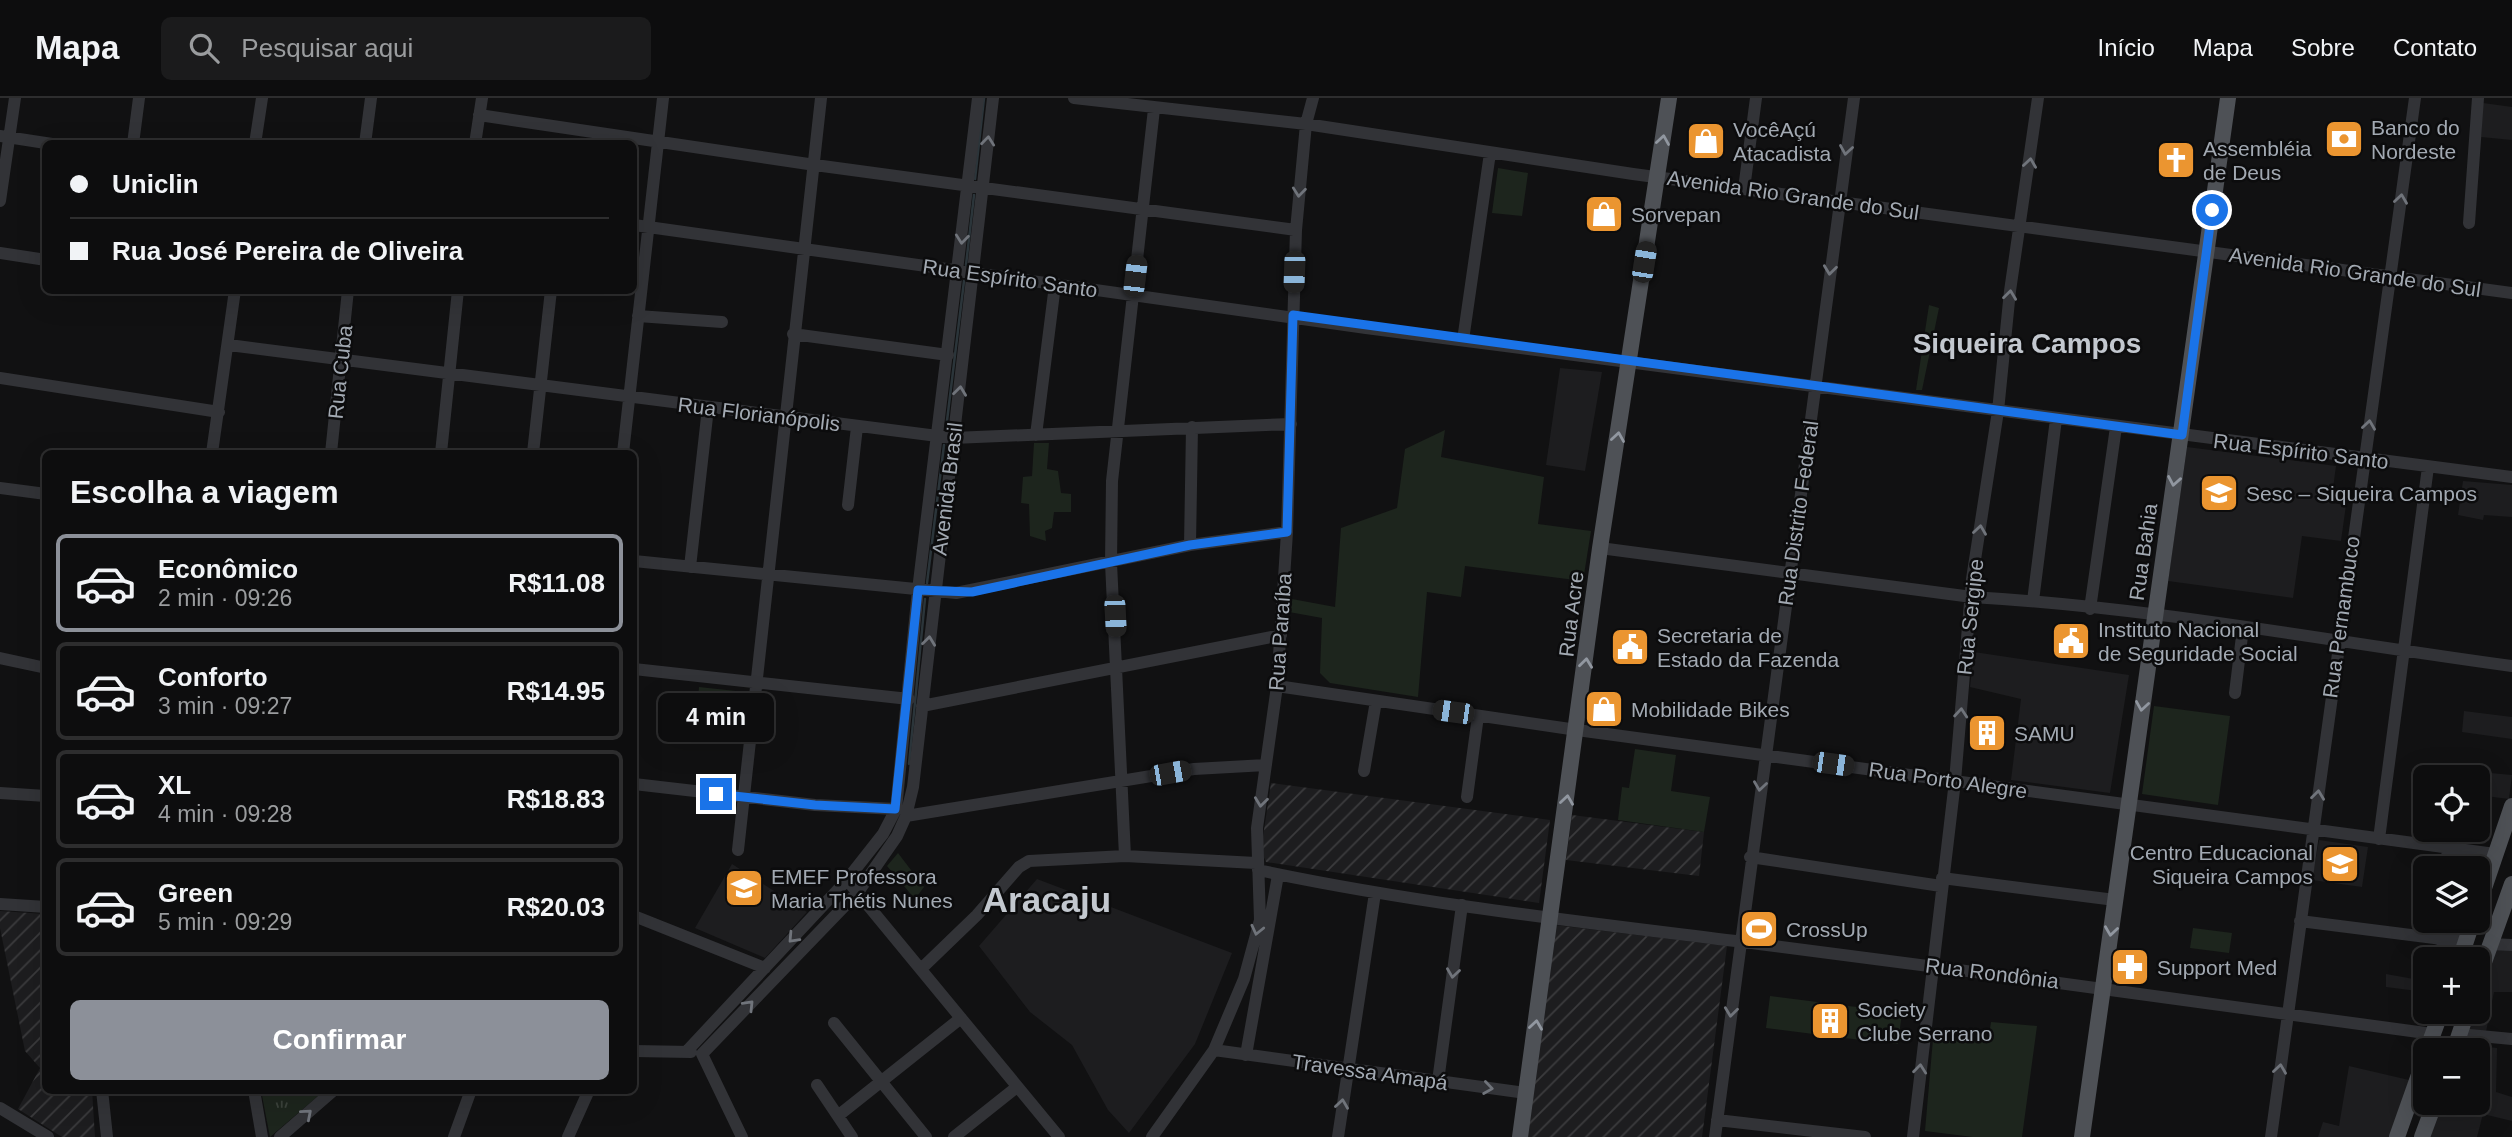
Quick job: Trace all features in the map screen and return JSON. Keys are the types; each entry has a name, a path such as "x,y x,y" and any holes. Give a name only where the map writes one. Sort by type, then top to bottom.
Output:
{"main road":[{"name":"Rua Acre","path":"1520,1137 1600,548 1670,98"},
{"name":"Rua Bahia","path":"2082,1137 2228,98"},
{"path":"2490,869 2512,806"},
{"path":"2489,947 2512,884"},
{"path":"2464,947 2469,933"},
{"path":"2396,1137 2413,1089"},
{"path":"2422,1137 2430,1115"}],"street":[{"path":"0,201 5,136 15,98"},
{"path":"133,140 139,98"},
{"path":"256,140 262,98"},
{"path":"366,140 371,98"},
{"path":"476,140 482,98"},
{"path":"623,450 663,98"},
{"path":"738,850 821,98"},
{"name":"Avenida Brasil","path":"702,1054 858,892 897,836 918,590 978,98"},
{"name":"Avenida Brasil","path":"686,1052 846,881 901,812 913,787 975,275 993,98"},
{"name":"Avenida Rio Grande do Sul","path":"1074,98 1306,124 1744,189 2512,293"},
{"name":"Rua Paraíba","path":"1152,1137 1213,1050 1252,951 1261,906 1257,867 1265,765 1277,686 1287,532 1296,230 1306,124 1313,98"},
{"path":"1744,189 1756,98"},
{"name":"Rua Distrito Federal","path":"1715,1137 1854,98"},
{"name":"Rua Sergipe","path":"1913,1137 1931,966 1955,781 1972,597 2038,98"},
{"name":"Rua Pernambuco","path":"2271,1137 2415,98"},
{"path":"2469,223 2478,98"},
{"path":"1125,856 1111,563 1112,481 1154,109"},
{"path":"480,115 815,165 1296,230"},
{"path":"5,136 42,142"},
{"path":"1463,340 1490,153"},
{"name":"Rua Espírito Santo","path":"637,225 975,275 2512,477"},
{"path":"0,253 42,259"},
{"path":"1036,435 1055,285"},
{"path":"213,450 235,294"},
{"name":"Rua Cuba","path":"331,450 348,294"},
{"path":"441,450 458,294"},
{"path":"533,450 551,294"},
{"path":"638,316 722,322"},
{"path":"793,334 948,355"},
{"name":"Rua Florianópolis","path":"229,345 954,438 1291,424"},
{"path":"0,378 219,412"},
{"path":"690,567 708,408"},
{"path":"2033,601 2056,419"},
{"path":"848,505 857,427"},
{"path":"1190,545 1192,427"},
{"path":"2090,609 2116,427"},
{"path":"2379,839 2428,467"},
{"path":"0,488 42,493"},
{"path":"637,561 935,592 972,592 1190,545 1287,532"},
{"path":"1600,548 1972,597 2033,601 2156,616 2512,666"},
{"path":"2235,693 2243,628"},
{"path":"922,706 1281,635"},
{"path":"0,658 42,667"},
{"path":"637,670 909,699"},
{"name":"Rua Porto Alegre","path":"1277,686 1577,730 2495,854"},
{"path":"1364,771 1376,701"},
{"path":"1467,797 1478,716"},
{"path":"637,785 901,812 1120,782 1194,769 1265,765"},
{"path":"0,793 42,796"},
{"path":"2447,856 2448,848"},
{"name":"Rua Rondônia","path":"921,969 971,921 1024,863 1045,858 1125,856 1257,867 1278,875 1376,893 1551,918 2103,987 2288,1014 2413,1043"},
{"path":"1751,858 2115,900"},
{"path":"1247,1055 1278,875"},
{"path":"846,881 858,892 1059,1137"},
{"path":"1338,1137 1376,893"},
{"path":"0,904 42,907"},
{"path":"1438,1081 1462,905"},
{"path":"637,917 765,968"},
{"path":"2300,921 2466,942"},
{"path":"2438,939 2439,933"},
{"path":"2490,944 2512,945"},
{"path":"839,1115 961,1018"},
{"path":"834,1023 926,1137"},
{"path":"2490,1040 2512,1039"},
{"name":"Travessa Amapá","path":"1213,1050 1527,1093"},
{"path":"637,1051 702,1054 742,1137"},
{"path":"817,1085 852,1137"},
{"path":"954,1137 1017,1087"},
{"path":"102,1094 107,1137"},
{"path":"255,1094 262,1137"},
{"path":"280,1137 329,1094"},
{"path":"454,1137 470,1094"},
{"path":"568,1137 587,1094"},
{"path":"0,1108 48,1137"},
{"path":"1717,1120 1866,1137"}],"shaded area":[{"path":"2483,103 2512,107 2512,140 2481,137"},
{"path":"1560,368 1602,372 1585,471 1546,465"},
{"name":"Sesc – Siqueira Campos","path":"2187,447 2336,466 2331,503 2346,505 2341,541 2302,536 2293,598 2168,581"},
{"path":"2463,481 2512,485 2512,517 2484,515 2483,520 2458,515"},
{"path":"1974,652 2129,675 2110,793 2011,780 2021,699 1970,687"},
{"path":"2464,711 2512,717 2512,739 2462,732"},
{"path":"2490,773 2512,775 2509,799 2490,797"},
{"path":"1271,783 1550,820 1539,903 1266,862 1261,850"},
{"path":"1572,815 1704,832 1699,876 1566,860"},
{"name":"Centro Educacional Siqueira Campos","path":"2319,840 2368,847 2362,887 2312,880"},
{"name":"EMEF Professora Maria Thétis Nunes","path":"732,864 807,912 765,958 695,928"},
{"path":"1037,879 1232,953 1195,1044 1129,1133 1108,1110 1072,1045 1030,1012 979,946"},
{"path":"0,911 42,914 42,1094 92,1094 95,1137 62,1137 18,1109 40,1068 25,1051 0,928"},
{"path":"1555,925 1727,946 1702,1137 1527,1137"},
{"path":"2493,947 2512,950 2512,992 2494,992 2490,1012 2490,956"},
{"path":"2386,974 2413,979 2413,990 2386,987"},
{"path":"2468,1024 2488,1024 2486,1032 2466,1029"},
{"path":"2490,1047 2497,1048 2496,1092 2512,1097 2512,1121 2487,1115 2490,1115"},
{"path":"2349,1066 2409,1080 2389,1137 2318,1137 2323,1122 2339,1126"},
{"path":"2436,1115 2483,1115 2477,1137 2428,1137"}],"green space":[{"path":"1498,168 1528,173 1522,216 1492,213"},
{"path":"1929,305 1939,308 1922,390 1916,390"},
{"path":"1445,430 1441,457 1544,477 1538,524 1591,531 1583,581 1465,566 1461,597 1427,592 1418,697 1330,683 1320,673 1322,618 1289,612 1292,599 1335,607 1341,528 1397,508 1405,449"},
{"path":"1034,443 1049,443 1047,469 1058,471 1061,493 1071,494 1071,512 1054,512 1052,528 1045,531 1046,541 1030,536 1029,504 1021,503 1023,477 1032,476"},
{"path":"699,687 745,692 744,707 711,707 706,736 695,737"},
{"path":"2154,706 2230,716 2218,805 2142,794"},
{"path":"1635,749 1676,755 1671,791 1710,797 1704,832 1618,820 1622,787 1629,788"},
{"path":"898,853 924,887 915,899 887,866"},
{"path":"2193,928 2232,933 2229,953 2190,948"},
{"path":"1770,996 1833,1004 1829,1036 1766,1028"},
{"path":"1839,1005 1902,1012 1898,1044 1835,1037"},
{"path":"1991,1022 2037,1026 2022,1137 1973,1137 1925,1131 1933,1039 1988,1042"},
{"path":"262,1094 320,1094 270,1137"}],"waterway":[{"path":"975,179 984,98"},
{"path":"966,265 974,195"},
{"path":"946,429 964,281"},
{"path":"927,583 944,445"},
{"path":"909,764 925,599"}],"place":[{"name":"Banco do Nordeste","path":"2344,139"},
{"name":"VocêAçú Atacadista","path":"1706,141"},
{"name":"Assembléia de Deus","path":"2176,160"},
{"name":"Sorvepan","path":"1604,214"},
{"name":"Sesc – Siqueira Campos","path":"2219,493"},
{"name":"Instituto Nacional de Seguridade Social","path":"2071,641"},
{"name":"Secretaria de Estado da Fazenda","path":"1630,647"},
{"name":"Mobilidade Bikes","path":"1604,709"},
{"name":"SAMU","path":"1987,733"},
{"name":"Centro Educacional Siqueira Campos","path":"2340,864"},
{"name":"EMEF Professora Maria Thétis Nunes","path":"744,888"},
{"name":"CrossUp","path":"1759,929"},
{"name":"Support Med","path":"2130,967"},
{"name":"Society Clube Serrano","path":"1830,1021"}],"district":[{"name":"Siqueira Campos","path":"2027,343"},
{"name":"Aracaju","path":"1047,899"}],"route":[{"path":"716,794 815,805 895,809 909,699 918,590 972,592 1190,545 1287,532 1293,315 1366,328 1630,360 2182,435 2212,210"}]}
